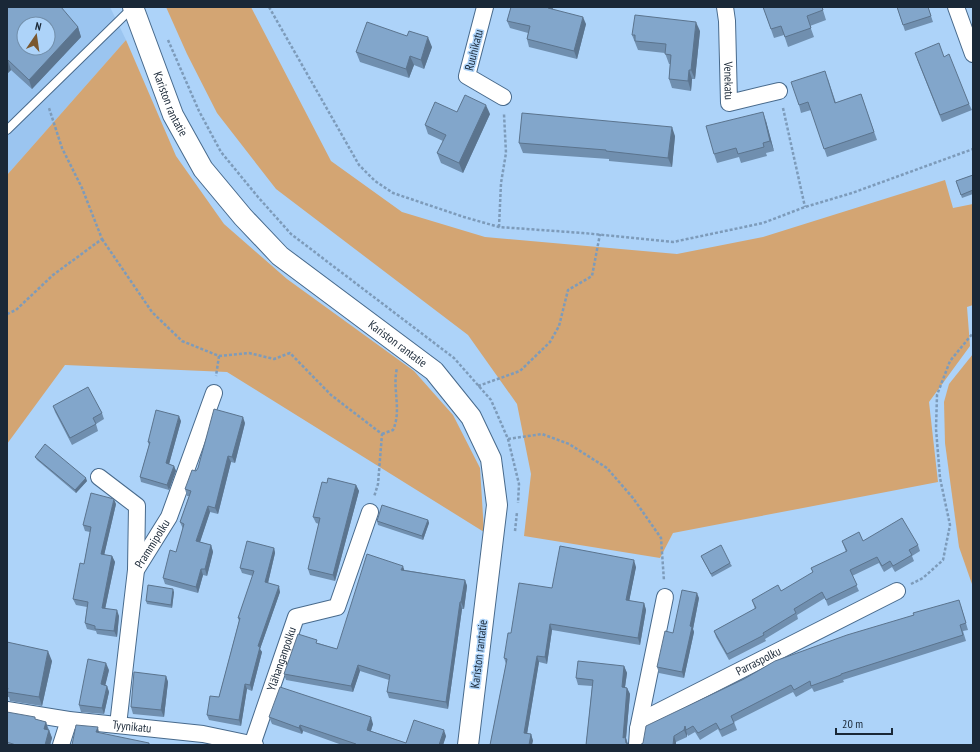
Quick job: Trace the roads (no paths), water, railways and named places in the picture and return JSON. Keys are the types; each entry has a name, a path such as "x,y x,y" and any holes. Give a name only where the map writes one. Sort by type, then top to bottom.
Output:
{"street":[{"name":"Kariston rantatie","path":"133,7 173,115 202,169 243,217 280,256 434,371 471,417 491,459 497,505 468,745"},
{"name":"Ruuhikatu","path":"485,7 467,76 503,97"},
{"name":"Venekatu","path":"725,7 727,21 729,103 779,91"},
{"path":"956,7 973,54"},
{"name":"Prammipolku","path":"118,725 136,570 169,517 214,393"},
{"path":"99,477 137,506 136,570"},
{"name":"Ylähanganpolku","path":"253,745 296,617 336,606 370,512"},
{"name":"Parraspolku","path":"638,737 654,714 897,592"},
{"path":"638,737 665,597"},
{"name":"Tyynikatu","path":"7,710 69,720 203,734 253,745"},
{"path":"61,745 69,720"}],"lane":[{"path":"7,130 133,7"}]}
